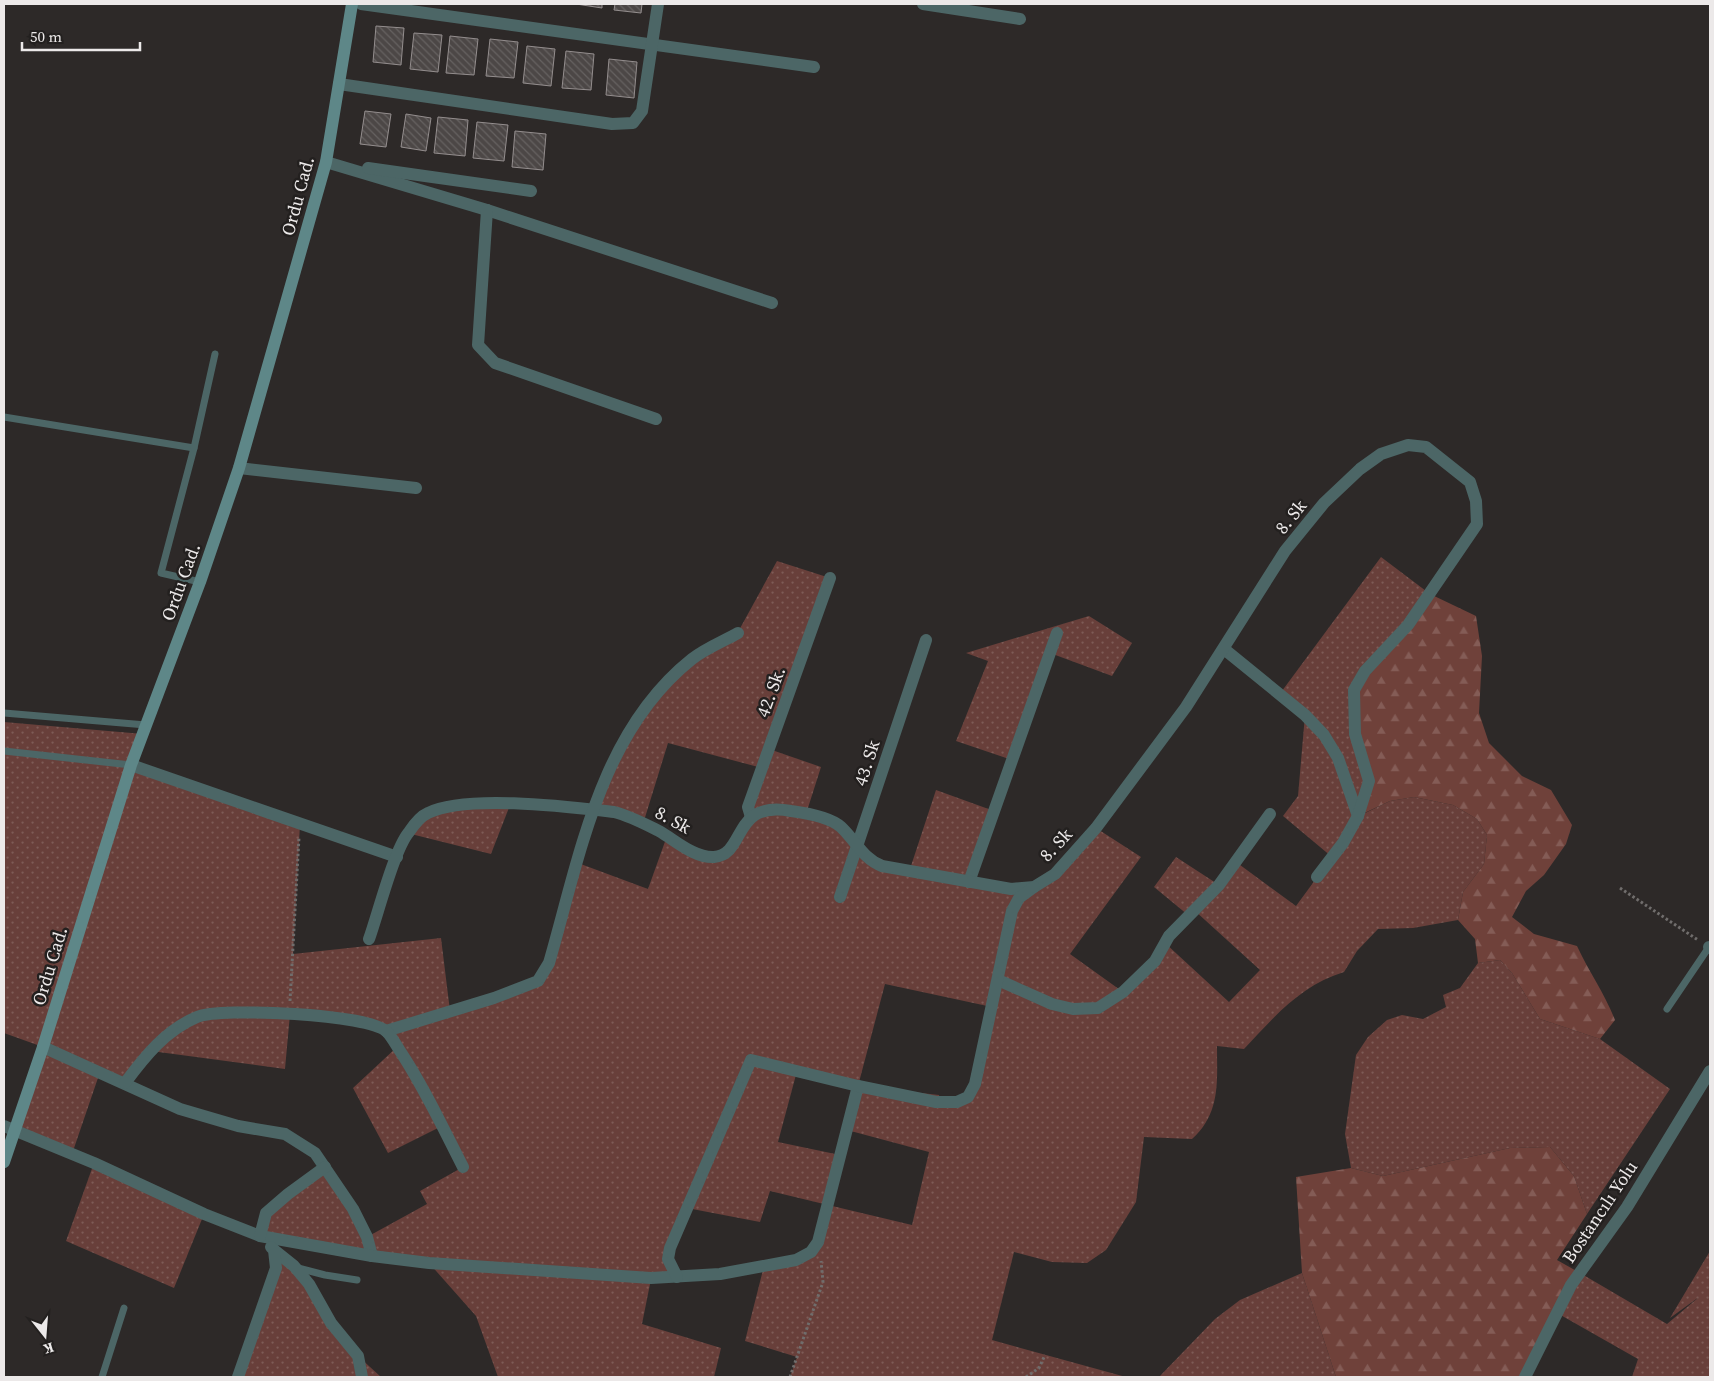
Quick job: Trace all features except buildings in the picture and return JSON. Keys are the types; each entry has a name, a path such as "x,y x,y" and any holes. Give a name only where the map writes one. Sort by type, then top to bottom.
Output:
{"main road":[{"name":"Ordu Cad.","path":"4,1162 9,1128 43,1047 131,765 200,582 239,468 326,162 352,4"}],"street":[{"path":"360,4 814,67"},
{"path":"339,84 626,124 633,123 639,118 642,111 658,4"},
{"path":"923,4 1020,19"},
{"path":"326,162 531,191"},
{"path":"326,162 487,210 772,303"},
{"path":"487,210 478,345 494,364 656,419"},
{"name":"8. Sk","path":"369,939 407,833 427,813 454,806 536,805 626,815 697,854 714,857 729,848 756,812 767,808 791,810 840,826 871,862 882,866 1010,890 1034,887 1055,874 1096,828 1186,707 1286,551 1324,503 1360,469 1381,454 1408,445 1426,447 1470,482 1476,501 1477,524 1408,625 1365,671 1354,690 1355,734 1368,781 1358,816"},
{"path":"239,468 416,488"},
{"name":"42. Sk.","path":"751,817 748,807 830,578"},
{"path":"386,1031 494,998 538,981 549,963 594,810 609,769 632,723 671,678 693,658 738,632"},
{"path":"969,882 1057,633"},
{"name":"43. Sk","path":"840,897 926,640"},
{"path":"1224,649 1306,715 1324,735 1338,758 1358,816 1343,843 1317,877"},
{"path":"131,765 397,857"},
{"path":"998,980 1052,1004 1073,1009 1098,1008 1123,992 1155,961 1169,936 1219,886 1270,814"},
{"path":"677,1277 668,1259 670,1248 751,1060 858,1086 936,1102 957,1102 968,1097 975,1084 1012,911 1019,898 1034,887"},
{"path":"125,1083 171,1030 199,1016 259,1011 368,1022 386,1031 408,1063 463,1167"},
{"path":"43,1047 180,1109 238,1126 285,1134 315,1153 353,1209 367,1237 372,1256"},
{"name":"Bostancılı Yolu","path":"1525,1377 1571,1286 1627,1207 1710,1071"},
{"path":"9,1128 94,1162 204,1214 260,1236 372,1256 429,1263 651,1278 677,1277 720,1274 796,1260 811,1252 818,1242 858,1086"},
{"path":"260,1236 266,1213 288,1194 325,1168"},
{"path":"260,1236 294,1266 309,1284 331,1323 358,1356 362,1377"},
{"path":"238,1377 276,1268 274,1250"}],"lane":[{"path":"200,582 161,573 194,448 215,354"},
{"path":"4,417 194,448"},
{"path":"4,713 146,725"},
{"path":"4,751 131,765"},
{"path":"1667,1009 1710,948"},
{"path":"294,1266 325,1275 357,1280"},
{"path":"102,1377 124,1308"}],"path":[{"path":"290,1014 300,824"},
{"path":"1620,888 1710,948"},
{"path":"790,1377 823,1282 818,1242"},
{"path":"1026,1377 1039,1368 1045,1354"}],"shaded area":[{"path":"1381,557 1430,594 1365,763 1359,816 1390,801 1414,797 1453,805 1477,819 1487,835 1484,864 1463,892 1458,920 1413,928 1378,929 1357,951 1344,972 1314,985 1289,1003 1244,1049 1217,1046 1217,1084 1213,1107 1208,1118 1192,1139 1144,1137 1136,1202 1106,1250 1087,1263 1052,1262 1014,1252 992,1340 1126,1377 790,1377 797,1357 745,1341 764,1266 811,1252 828,1205 770,1191 760,1222 687,1208 670,1248 677,1277 651,1279 642,1324 721,1348 714,1377 498,1377 476,1316 429,1263 260,1236 266,1213 325,1167 367,1237 427,1204 420,1191 463,1167 442,1126 388,1153 353,1088 397,1047 386,1031 290,1014 285,1069 151,1051 125,1083 100,1072 72,1154 15,1130 43,1047 4,1033 4,722 143,734 131,765 300,824 293,954 441,938 450,1011 538,981 578,863 648,889 667,836 714,857 735,842 762,768 668,743 643,824 594,810 609,769 671,678 738,632 777,561 830,578 769,749 821,767 806,814 823,819 861,850 909,872 936,790 994,811 969,882 1034,887 1096,828 1141,857 1070,954 1123,992 1165,943 1229,1002 1260,970 1194,910 1188,915 1154,887 1176,857 1219,885 1236,862 1296,906 1332,857 1283,816 1298,796 1305,715 1279,695","holes":["885,984 992,1007 968,1097 940,1102 939,1095 858,1086","797,1071 857,1086 847,1130 929,1152 912,1225 828,1205 840,1155 778,1142"]},
{"path":"1089,616 1132,643 1112,676 1050,653 1012,760 956,741 988,661 966,653"},
{"path":"510,805 491,854 407,833 427,813"},
{"path":"1500,960 1512,973 1540,1019 1600,1039 1670,1089 1587,1214 1574,1176 1550,1147 1510,1148 1383,1176 1351,1168 1345,1134 1356,1055 1368,1037 1387,1020 1402,1015 1423,1019 1446,1007 1443,995 1460,988 1478,963"},
{"path":"94,1163 204,1214 174,1288 66,1241"},
{"path":"274,1250 294,1266 358,1356 381,1377 238,1377 276,1268"},
{"path":"1710,1251 1710,1377 1632,1377 1638,1359 1557,1313 1580,1273 1667,1324 1699,1297 1670,1318"},
{"path":"1302,1273 1336,1377 1159,1377 1215,1319 1240,1300"}],"green space":[{"path":"1430,594 1476,616 1482,656 1479,713 1489,743 1522,776 1551,790 1572,825 1566,844 1544,875 1526,891 1512,917 1534,934 1577,946 1607,1001 1615,1020 1600,1039 1540,1019 1512,973 1500,960 1478,963 1475,939 1458,920 1463,892 1484,864 1487,835 1477,819 1453,805 1414,797 1390,801 1358,816 1365,797 1354,690"},
{"path":"1550,1147 1574,1176 1587,1214 1557,1260 1580,1273 1525,1377 1336,1377 1302,1273 1296,1177 1351,1168 1383,1176 1510,1148"}]}
